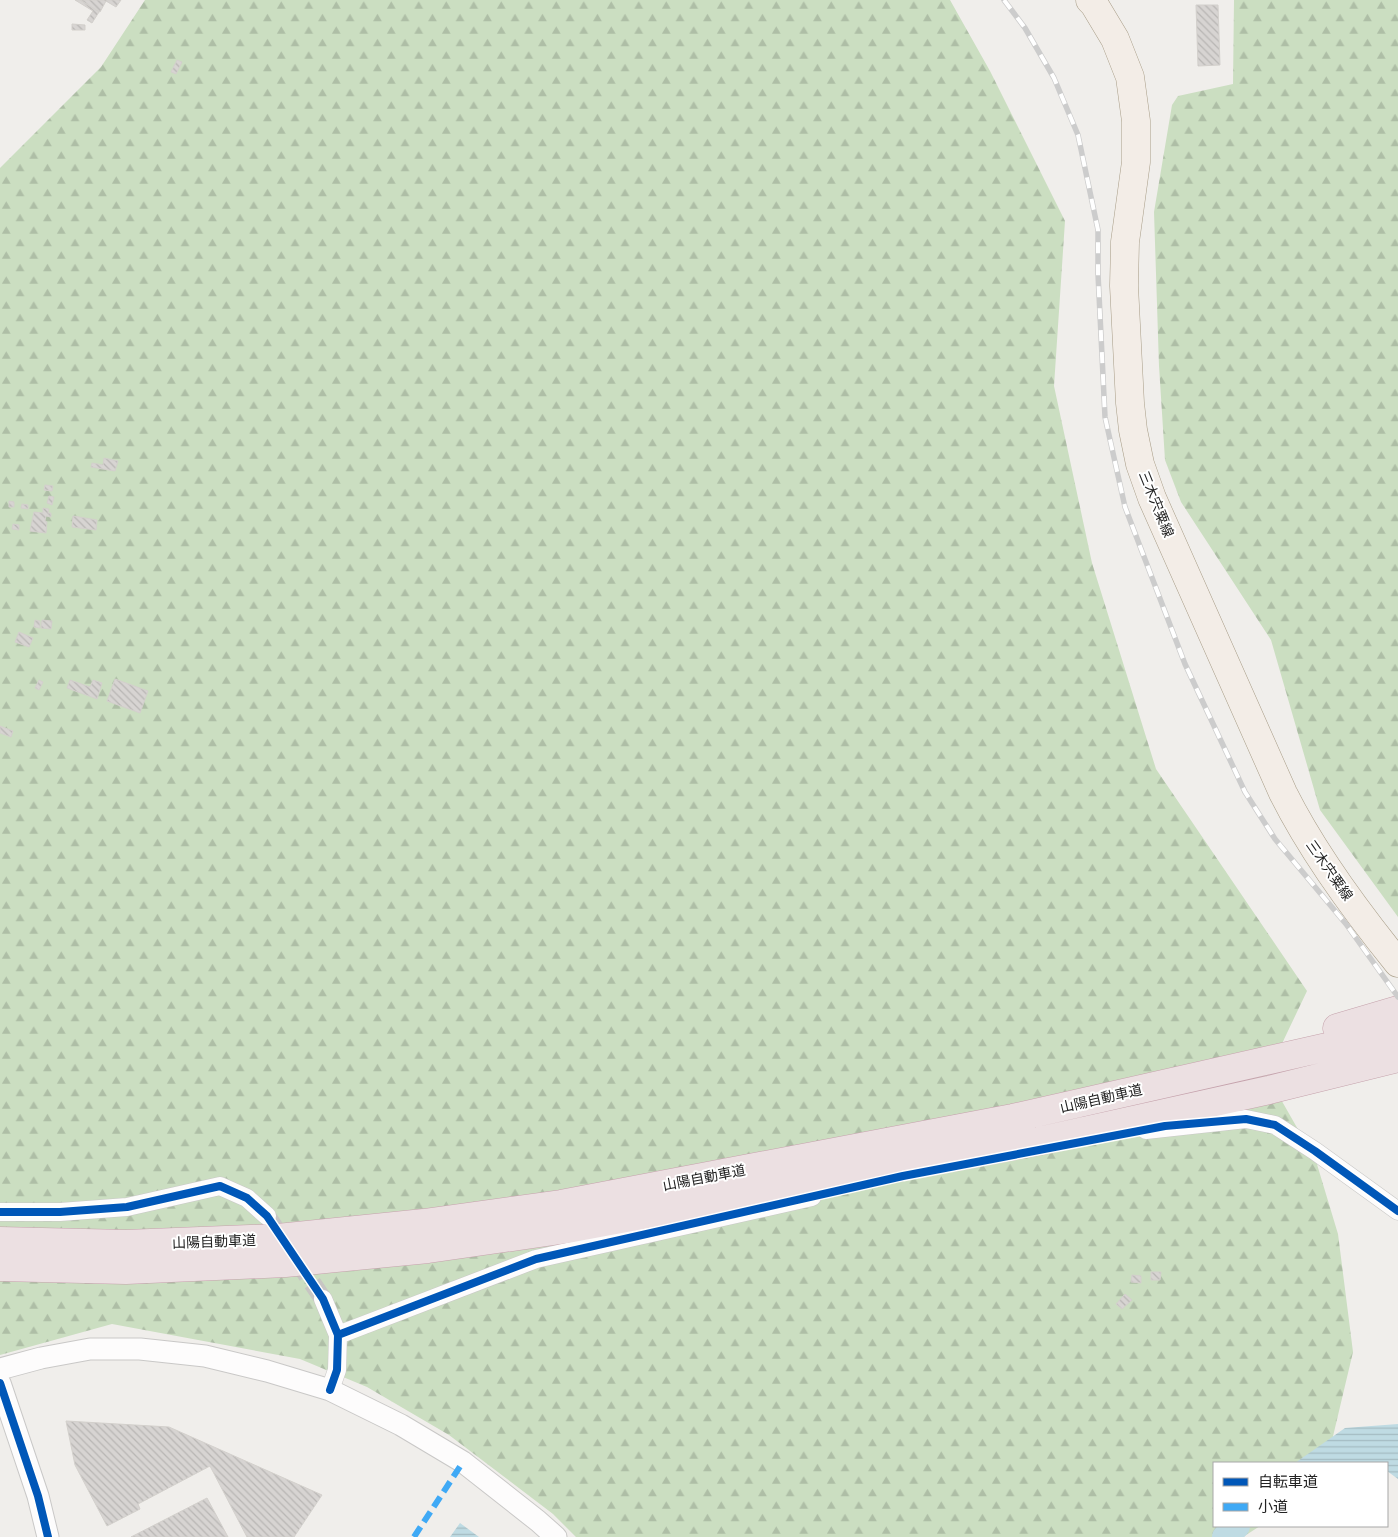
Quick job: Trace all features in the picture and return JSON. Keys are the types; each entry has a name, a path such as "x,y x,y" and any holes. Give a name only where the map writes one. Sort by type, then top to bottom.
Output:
{"highway":[{"name":"山陽自動車道","path":"0,1241 126,1244 278,1238 424,1224 570,1202 1013,1118 1395,1029"},
{"name":"山陽自動車道","path":"0,1267 126,1270 285,1263 428,1249 567,1229 1039,1141 1269,1090 1395,1029"}],"main road":[{"name":"三木宍粟線","path":"1090,0 1115,39 1130,78 1136,121 1136,162 1125,242 1124,286 1130,402 1140,464 1152,498 1279,784 1300,826 1319,857 1398,963"}],"street":[{"path":"338,1335 536,1259 903,1176 1165,1126 1246,1119 1275,1125 1315,1151 1398,1212"},
{"path":"0,1212 60,1212 127,1207 220,1186 247,1198 267,1216"},
{"path":"323,1299 338,1335 337,1370 330,1390"},
{"path":"0,1369 41,1358 90,1349 140,1349 205,1356 267,1371 330,1390 401,1425 463,1462 556,1537"},
{"path":"0,1383 38,1496 48,1537"}],"green space":[{"path":"145,0 950,0 990,71 1065,221 1054,386 1092,563 1156,769 1307,991 1267,1075 1316,1161 1338,1234 1353,1352 1330,1449 1320,1462 1213,1462 1213,1527 1258,1527 1243,1537 576,1537 553,1514 449,1435 367,1387 300,1359 112,1324 0,1355 0,168 101,67"},
{"path":"1234,0 1398,0 1398,917 1320,810 1271,640 1181,502 1165,460 1159,366 1154,212 1172,105 1178,96 1233,84"}],"water":[{"path":"1398,1424 1398,1479 1388,1472 1388,1462 1296,1462 1345,1428"},
{"path":"460,1523 479,1537 450,1537"}],"building":[{"path":"75,0 80,0 99,12 92,23 87,20 93,11"},
{"path":"80,0 121,0 116,7 106,1 100,12"},
{"path":"1196,5 1218,5 1220,65 1198,66"},
{"path":"72,24 85,25 85,30 72,30"},
{"path":"177,60 182,62 176,74 171,72"},
{"path":"104,458 118,461 115,471 91,467 92,463 103,465"},
{"path":"45,485 53,486 52,491 44,490"},
{"path":"49,496 54,497 52,505 47,503"},
{"path":"9,501 14,502 14,507 9,507"},
{"path":"22,504 28,505 28,509 21,508"},
{"path":"43,508 49,509 48,513 51,513 51,517 46,516 46,533 30,531 34,512 43,513"},
{"path":"73,516 97,520 96,530 72,527"},
{"path":"13,524 19,525 19,530 12,529"},
{"path":"35,620 40,621 40,628 34,627"},
{"path":"42,620 52,621 51,629 41,628"},
{"path":"19,632 33,638 29,647 15,642"},
{"path":"115,679 148,691 140,713 107,701"},
{"path":"39,680 43,682 39,690 35,688"},
{"path":"70,680 90,687 93,680 102,683 97,699 67,688"},
{"path":"0,726 13,731 11,737 0,733"},
{"path":"1151,1272 1161,1272 1160,1280 1151,1280"},
{"path":"1132,1275 1141,1276 1141,1283 1131,1282"},
{"path":"1125,1294 1132,1300 1122,1309 1116,1304"},
{"path":"66,1421 169,1427 322,1495 294,1537 247,1537 210,1466 138,1504 140,1509 107,1526 75,1465"},
{"path":"207,1498 228,1537 131,1537"}],"waterway":[{"path":"1225,1537 1236,1527"}],"tunnel":[{"path":"267,1216 323,1299"}],"railway":[{"path":"1004,0 1025,28 1054,78 1078,135 1098,230 1098,274 1105,417 1125,507 1185,664 1245,792 1275,839 1346,924 1398,997"}],"marked path":[{"path":"414,1537 463,1462"}],"cycle path":[{"path":"338,1335 536,1259 903,1176 1165,1126 1246,1119 1275,1125 1315,1151 1398,1211"},
{"path":"0,1212 60,1212 127,1207 220,1186 247,1198 267,1216 323,1299 338,1335 337,1370 330,1390"},
{"path":"0,1383 38,1496 48,1537"}]}
